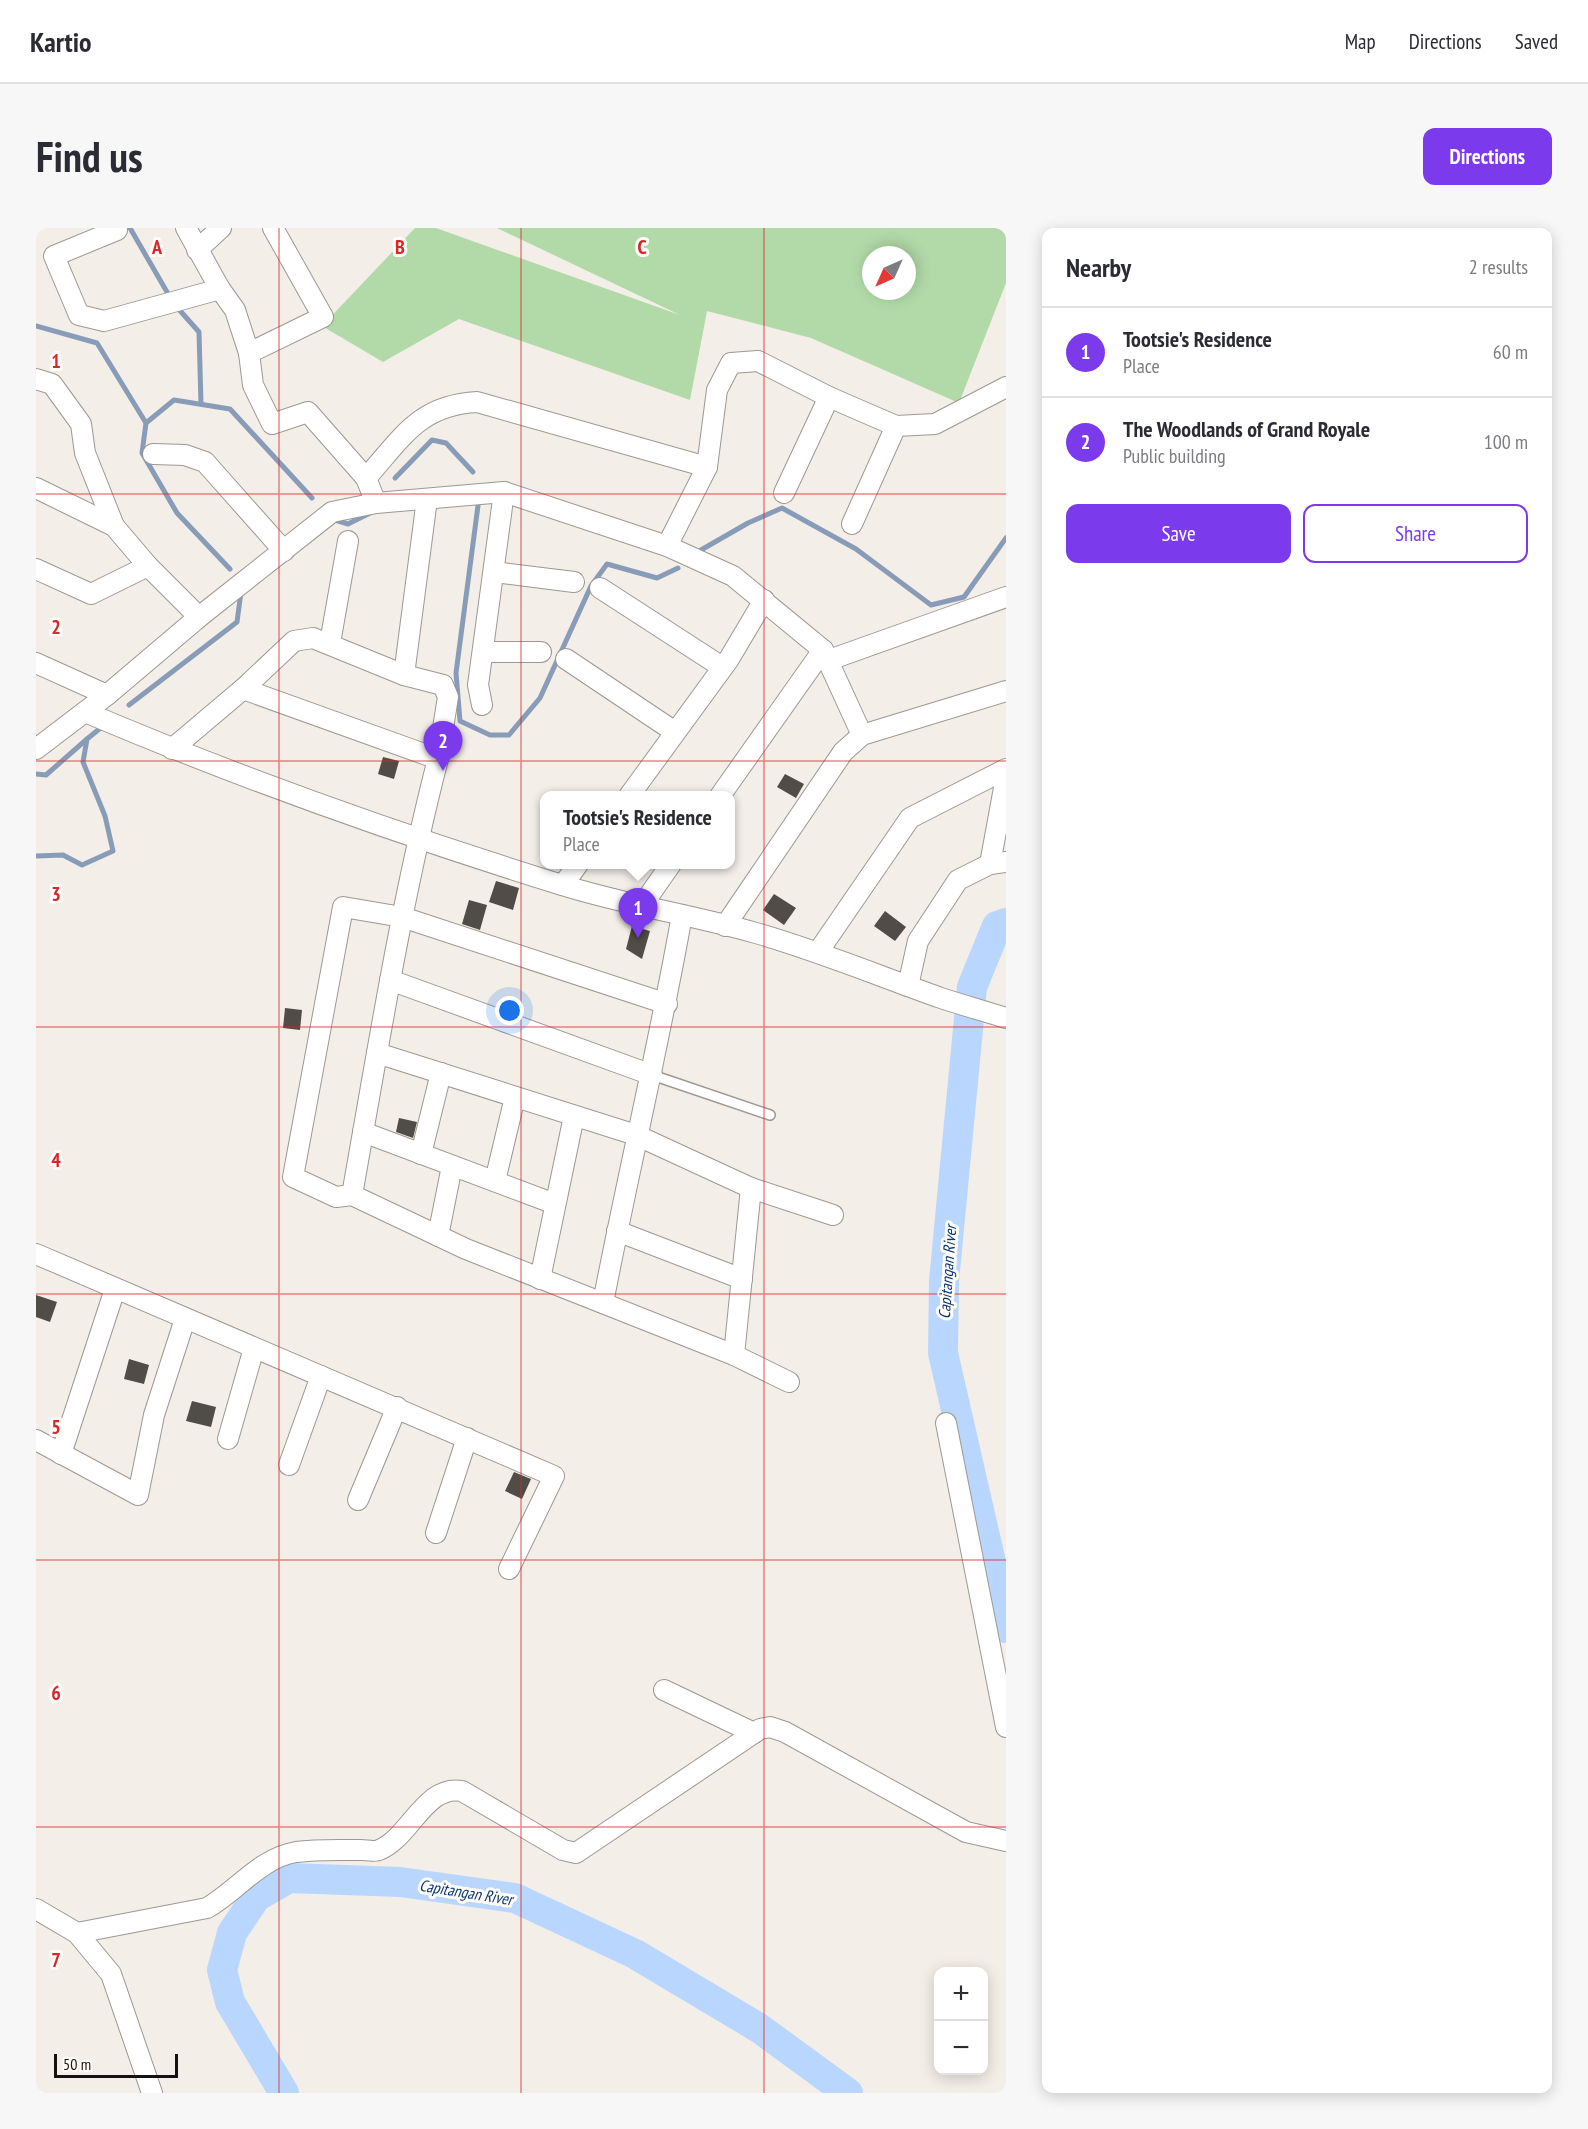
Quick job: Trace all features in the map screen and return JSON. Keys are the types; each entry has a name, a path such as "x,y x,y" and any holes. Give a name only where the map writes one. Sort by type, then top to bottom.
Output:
{"street":[{"path":"186,228 220,289 236,310 249,353 254,385 272,424 308,412 366,478 376,503"},
{"path":"197,250 221,228"},
{"path":"249,353 323,317 273,228"},
{"path":"117,230 54,256 79,315 104,321 220,289"},
{"path":"667,546 706,467 717,390 730,363 758,361 829,397 896,426 935,424 1006,387"},
{"path":"36,379 52,384 81,424 85,453 114,526 148,566 199,616"},
{"path":"784,493 829,397"},
{"path":"366,478 424,416 452,403 477,402 706,467"},
{"path":"852,524 896,426"},
{"path":"153,454 185,455 205,462 284,551"},
{"path":"36,488 114,526"},
{"path":"482,705 478,685 504,492"},
{"path":"36,749 107,695 199,616 332,512 376,503 504,492 667,546 733,576 764,600 825,655 862,735"},
{"path":"404,675 427,499"},
{"path":"330,643 348,541"},
{"path":"36,569 91,594 148,566"},
{"path":"494,572 573,582"},
{"path":"600,588 722,668"},
{"path":"723,791 825,655 1006,597"},
{"path":"632,791 722,668 764,600"},
{"path":"172,749 243,689 294,641 313,638 330,643 404,675 443,685 448,697 438,759 418,837 402,917 352,1195"},
{"path":"483,652 541,652"},
{"path":"566,659 675,732"},
{"path":"36,663 107,695"},
{"path":"243,689 438,759"},
{"path":"725,926 843,752 862,735 1006,691"},
{"path":"85,712 172,749 418,837 563,885 818,952 942,998 1006,1018"},
{"path":"818,952 910,818 1006,769"},
{"path":"908,986 918,941 958,880 998,863 1006,777"},
{"path":"563,885 574,869"},
{"path":"641,907 668,869"},
{"path":"667,1004 402,917 343,907 293,1177 336,1197 352,1195 438,1236 540,1279 734,1355 789,1382"},
{"path":"603,1303 636,1135 667,1004 682,915"},
{"path":"390,980 652,1075"},
{"path":"377,1053 636,1135 751,1188 833,1215"},
{"path":"421,1154 441,1073"},
{"path":"495,1181 515,1097"},
{"path":"540,1279 574,1116"},
{"path":"363,1132 555,1204"},
{"path":"438,1236 452,1166"},
{"path":"734,1355 751,1188"},
{"path":"617,1231 742,1279"},
{"path":"38,1261 185,1318 554,1476 509,1569"},
{"path":"61,1454 115,1289"},
{"path":"36,1440 138,1495 154,1416 185,1318"},
{"path":"228,1438 254,1348"},
{"path":"289,1465 321,1376"},
{"path":"358,1500 397,1407"},
{"path":"946,1423 995,1653 1006,1727"},
{"path":"436,1533 467,1438"},
{"path":"664,1690 754,1733"},
{"path":"77,1933 207,1908 223,1898 258,1868 295,1852 379,1850 404,1830 437,1795 450,1789 462,1791 563,1850 576,1853 754,1733 770,1727 785,1732 958,1828 987,1839 1006,1841"},
{"path":"36,1909 77,1933 111,1974 152,2093"}],"lane":[{"path":"652,1075 770,1115"}],"green space":[{"path":"415,228 436,228 680,315 497,228 1006,228 1006,283 959,403 811,338 707,311 690,400 459,319 383,362 322,326"}],"building":[{"path":"383,757 399,761 394,779 378,774"},
{"path":"785,774 804,784 796,798 777,787"},
{"path":"496,881 519,888 513,910 489,902"},
{"path":"774,894 796,908 784,925 763,910"},
{"path":"469,900 487,905 480,930 462,924"},
{"path":"885,911 906,927 895,941 874,926"},
{"path":"632,926 650,931 642,959 626,949"},
{"path":"285,1008 302,1010 300,1030 283,1028"},
{"path":"399,1118 417,1122 413,1138 396,1132"},
{"path":"36,1295 57,1302 50,1322 36,1317"},
{"path":"129,1359 149,1365 144,1384 124,1379"},
{"path":"192,1401 216,1407 211,1427 186,1421"},
{"path":"514,1472 531,1479 522,1499 505,1491"}],"waterway":[{"path":"130,228 167,292"},
{"path":"175,305 199,332 201,404"},
{"path":"36,326 97,343 146,423"},
{"path":"230,569 177,513 142,453 146,423 174,400 230,409 312,498"},
{"path":"395,478 432,440 446,443 473,472"},
{"path":"479,498 456,673 460,721 490,735 509,735 540,698 591,586 607,564 657,578 678,568"},
{"path":"701,550 748,523 782,508 856,549 931,605 964,597 1006,538"},
{"path":"332,519 348,524 370,513"},
{"path":"129,705 237,622 241,592"},
{"path":"36,856 63,855 82,865 113,851 105,816 83,762 87,739 103,726"},
{"path":"36,774 46,775 87,739"},
{"name":"Capitangan River","path":"1006,923 997,926 972,987 944,1281 943,1353 1006,1628"},
{"name":"Capitangan River","path":"284,2093 230,2002 222,1970 232,1933 256,1897 289,1878 400,1882 515,1898 635,1954 759,2028 848,2093"}],"place":[{"name":"The Woodlands of Grand Royale","path":"443,771"},
{"name":"Tootsie's Residence","path":"638,938"}]}
